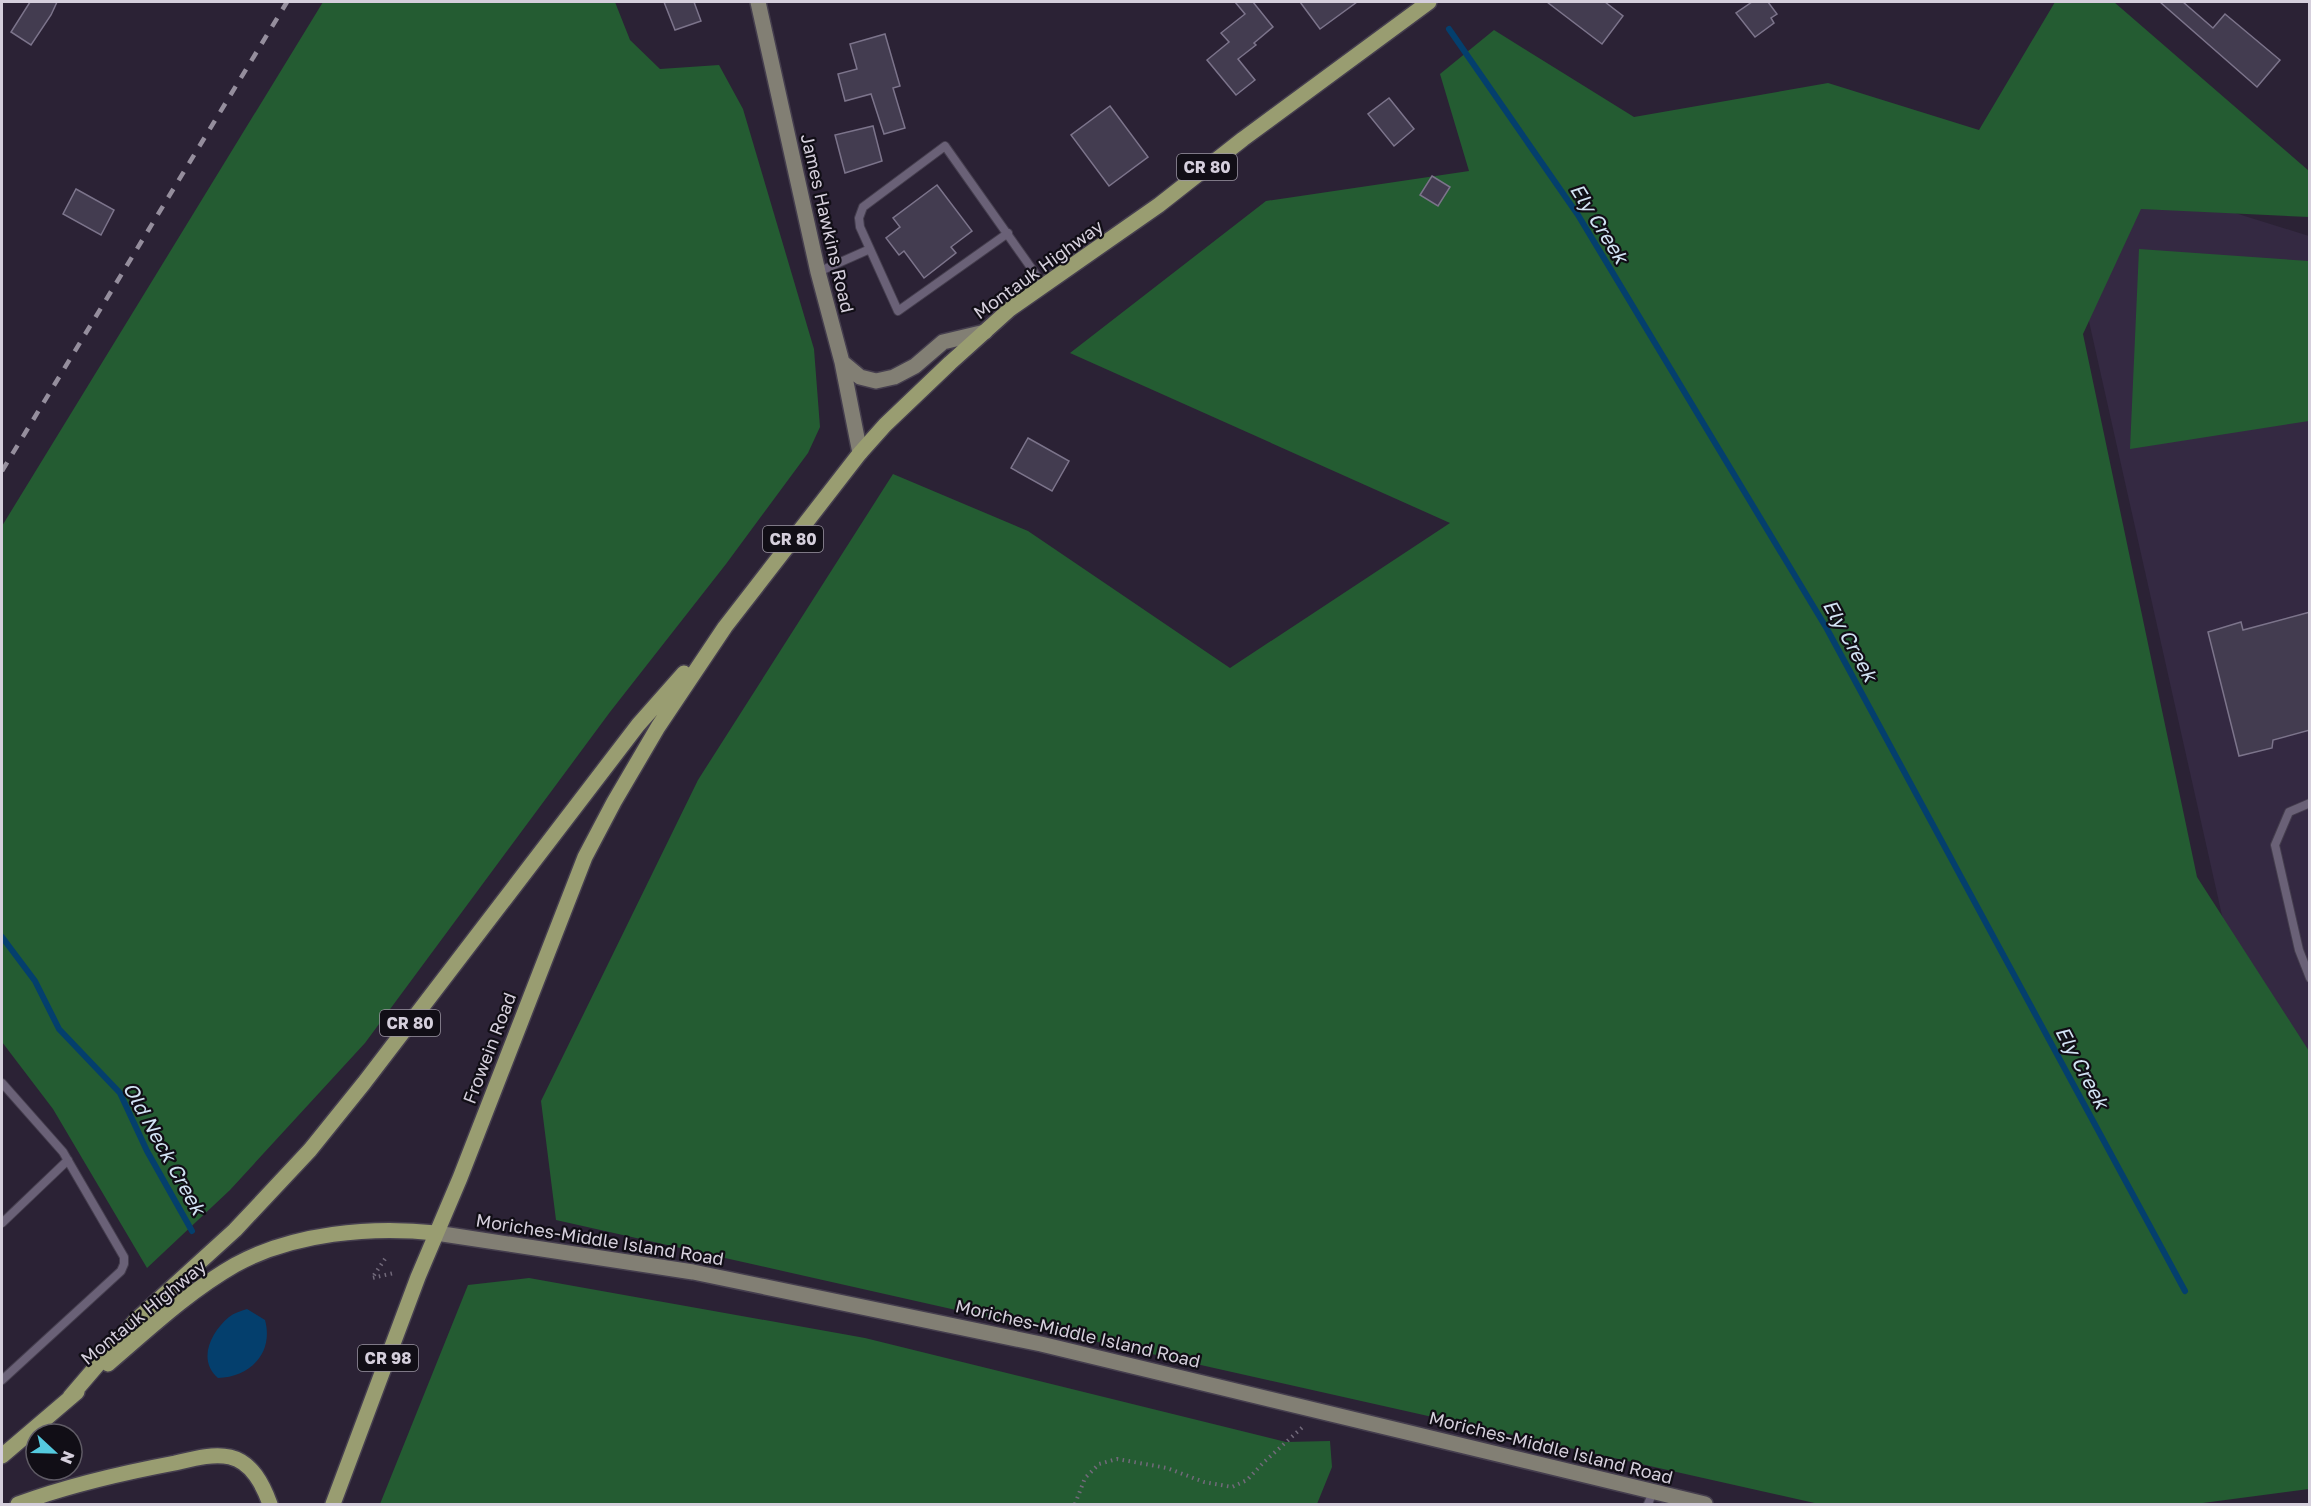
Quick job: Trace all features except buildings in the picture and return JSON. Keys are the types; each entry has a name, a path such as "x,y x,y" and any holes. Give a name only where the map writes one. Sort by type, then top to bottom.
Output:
{"main road":[{"name":"James Hawkins Road","path":"758,2 861,453"},
{"name":"Montauk Highway","path":"725,627 861,453 891,419 1010,309 1159,206 1420,4"},
{"path":"842,362 860,377 876,381 894,377 915,366 943,342 985,332"},
{"name":"Frowein Road","path":"333,1504 436,1233 585,857 658,727 725,627"},
{"name":"CR 80","path":"70,1397 136,1320 212,1253 310,1150 364,1083 638,725 725,627"},
{"name":"Montauk Highway","path":"2,1456 8,1443 70,1397 182,1301 222,1273 250,1258 292,1243 332,1236 391,1230 436,1233"},
{"name":"Moriches-Middle Island Road","path":"436,1233 682,1270 856,1304 1156,1370 1650,1498 1705,1504"},
{"path":"18,1504 110,1476 222,1456 231,1457 248,1467 262,1485 270,1504"}],"lane":[{"path":"1008,233 898,311 870,249 859,218 863,207 945,146 1008,233 1044,286"},
{"path":"818,272 870,249"},
{"path":"2310,803 2289,812 2275,845 2299,950 2310,978"},
{"path":"2,1083 63,1152 124,1257 121,1271 2,1380"},
{"path":"2,1223 68,1160"}],"path":[{"path":"384,1258 372,1278 394,1273"},
{"path":"1075,1504 1085,1479 1099,1464 1117,1459 1167,1468 1204,1482 1232,1486 1247,1480 1263,1462 1308,1422"}],"shaded area":[{"path":"2052,156 2309,236 2309,1170 2249,1036"}],"green space":[{"path":"323,2 615,2 630,40 660,69 719,65 743,109 814,349 820,427 808,453 726,564 610,712 365,1043 230,1190 147,1268 53,1109 2,1042 2,526"},
{"path":"2055,2 2114,2 2309,171 2309,217 2141,209 2083,334 2197,877 2309,1051 2309,1489 2195,1504 1819,1504 556,1220 541,1101 698,780 893,474 1028,531 1230,668 1450,523 1070,353 1266,201 1469,171 1440,74 1494,30 1634,117 1828,83 1979,130"},
{"path":"2139,249 2309,261 2309,421 2130,449"},
{"path":"529,1278 865,1338 1286,1442 1330,1441 1332,1467 1317,1504 380,1504 468,1285"}],"water":[{"path":"247,1309 265,1320 267,1332 263,1353 249,1368 240,1373 218,1378 208,1363 212,1338 229,1317"}],"waterway":[{"name":"Ely Creek","path":"1449,29 1578,215 1827,629 2185,1291"},
{"name":"Old Neck Creek","path":"2,937 35,981 59,1029 120,1093 147,1151 192,1231"}],"railway":[{"path":"2,471 287,2"}]}
